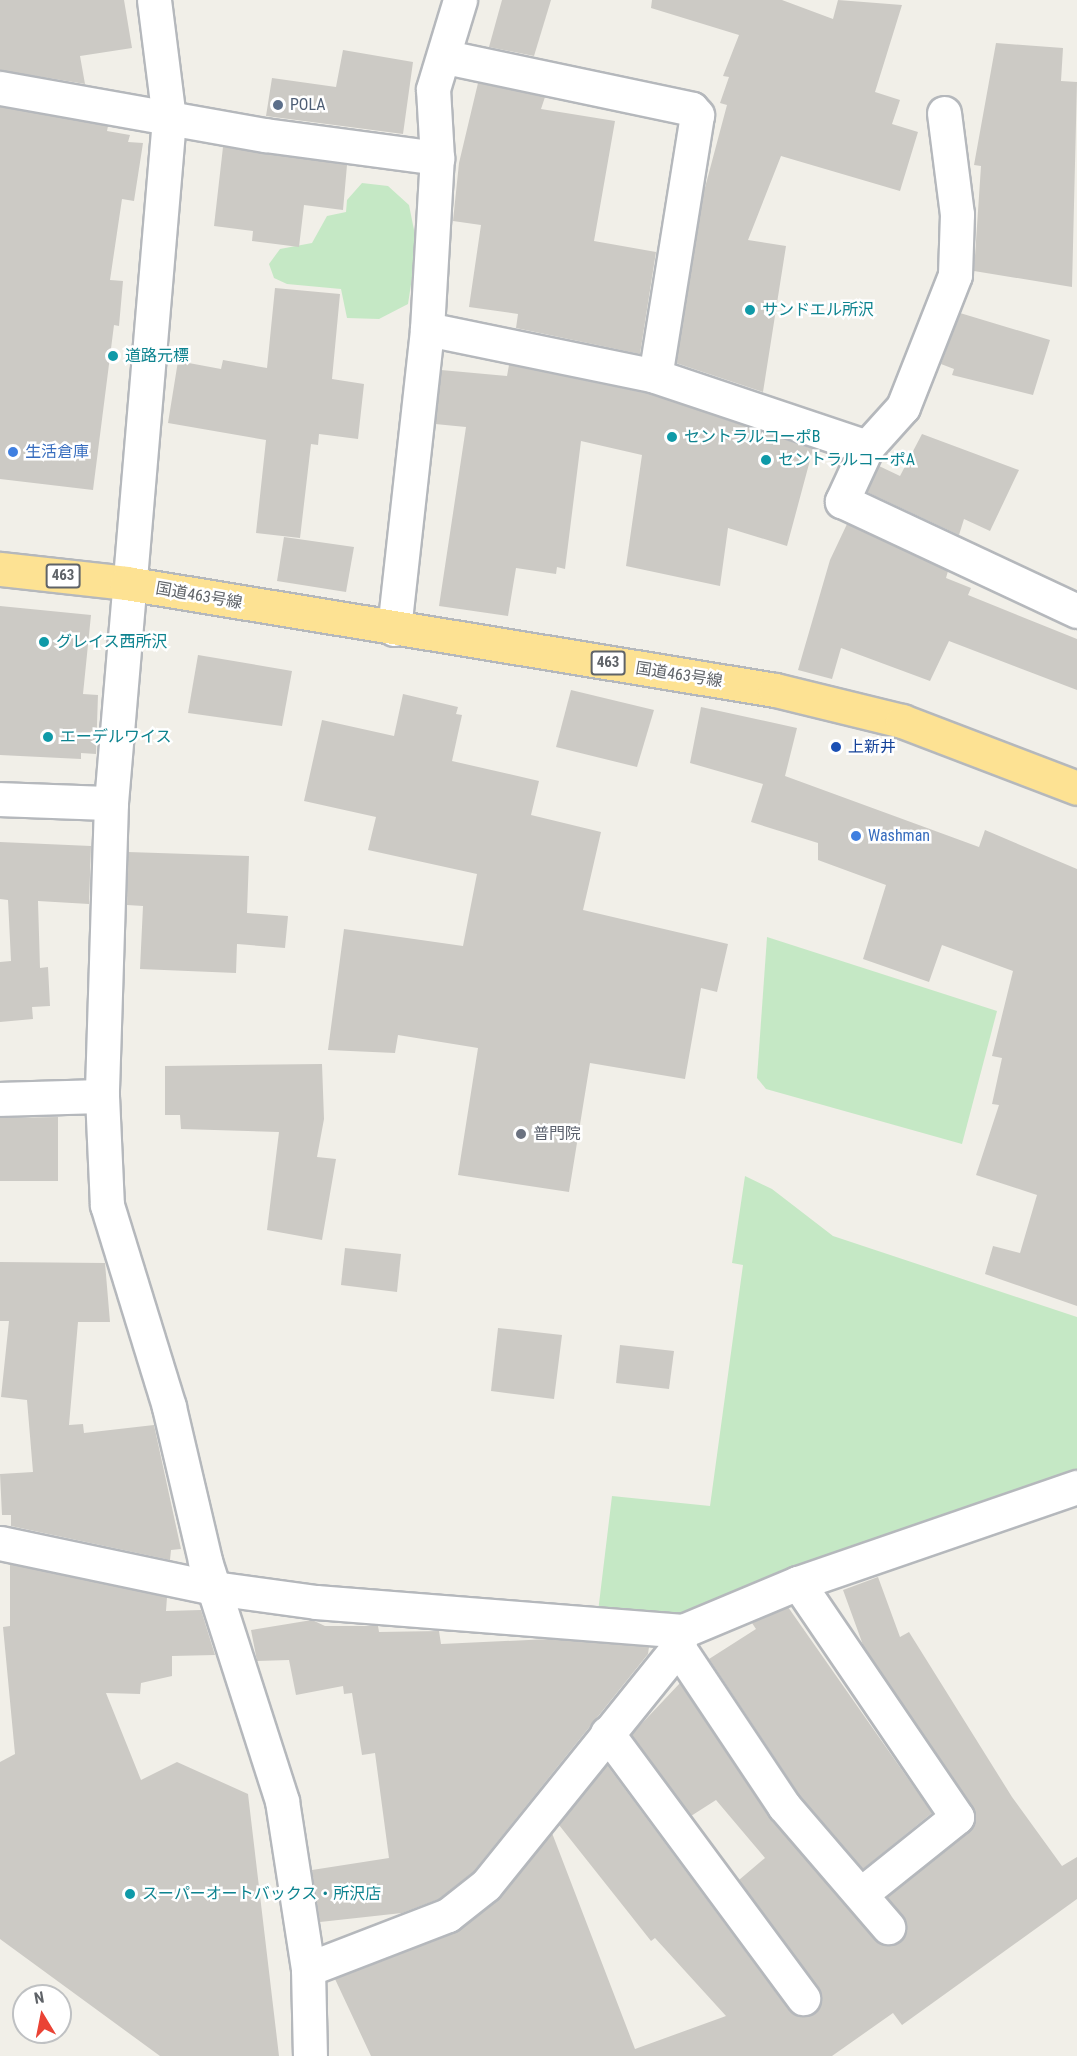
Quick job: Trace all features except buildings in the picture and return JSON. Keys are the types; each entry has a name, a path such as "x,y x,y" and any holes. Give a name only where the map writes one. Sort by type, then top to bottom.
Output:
{"highway":[{"name":"463","path":"0,569 126,583"},
{"name":"国道463号線","path":"126,583 821,700 902,721 1077,788"}],"street":[{"path":"154,0 169,119 126,583 111,803 102,1096 107,1205 170,1407 214,1588 282,1801 308,1970 310,2056"},
{"path":"394,629 427,329 437,158 433,89 446,57 460,0"},
{"path":"446,57 692,109 697,116 655,376"},
{"path":"0,88 169,119 437,158"},
{"path":"944,114 957,214 955,275 903,407 867,447 842,501 1077,611"},
{"path":"427,329 655,376 867,447"},
{"path":"0,799 111,803"},
{"path":"0,1099 102,1096"},
{"path":"308,1970 448,1915 486,1885 681,1639 798,1583 1077,1487"},
{"path":"0,1543 214,1588 316,1602 681,1639"},
{"path":"798,1583 957,1817 861,1894"},
{"path":"681,1639 784,1806 888,1927"},
{"path":"607,1733 803,1998"}],"green space":[{"path":"362,183 388,186 409,205 417,245 408,304 379,319 347,318 341,289 287,284 274,278 269,264 280,249 312,243 327,216 346,212 347,200"},
{"path":"767,937 997,1011 962,1144 766,1089 757,1078"},
{"path":"745,1176 772,1189 833,1236 1077,1317 1077,1476 675,1620 598,1612 612,1496 710,1506 743,1265 732,1263"}],"place":[{"name":"POLA","path":"278,105"},
{"name":"サンドエル所沢","path":"750,310"},
{"name":"道路元標","path":"113,356"},
{"name":"セントラルコーポB","path":"672,437"},
{"name":"生活倉庫","path":"13,452"},
{"name":"セントラルコーポA","path":"766,460"},
{"name":"グレイス西所沢","path":"44,642"},
{"name":"エーデルワイス","path":"48,737"},
{"name":"上新井","path":"836,747"},
{"name":"Washman","path":"856,836"},
{"name":"普門院","path":"521,1134"},
{"name":"スーパーオートバックス・所沢店","path":"130,1894"}]}
